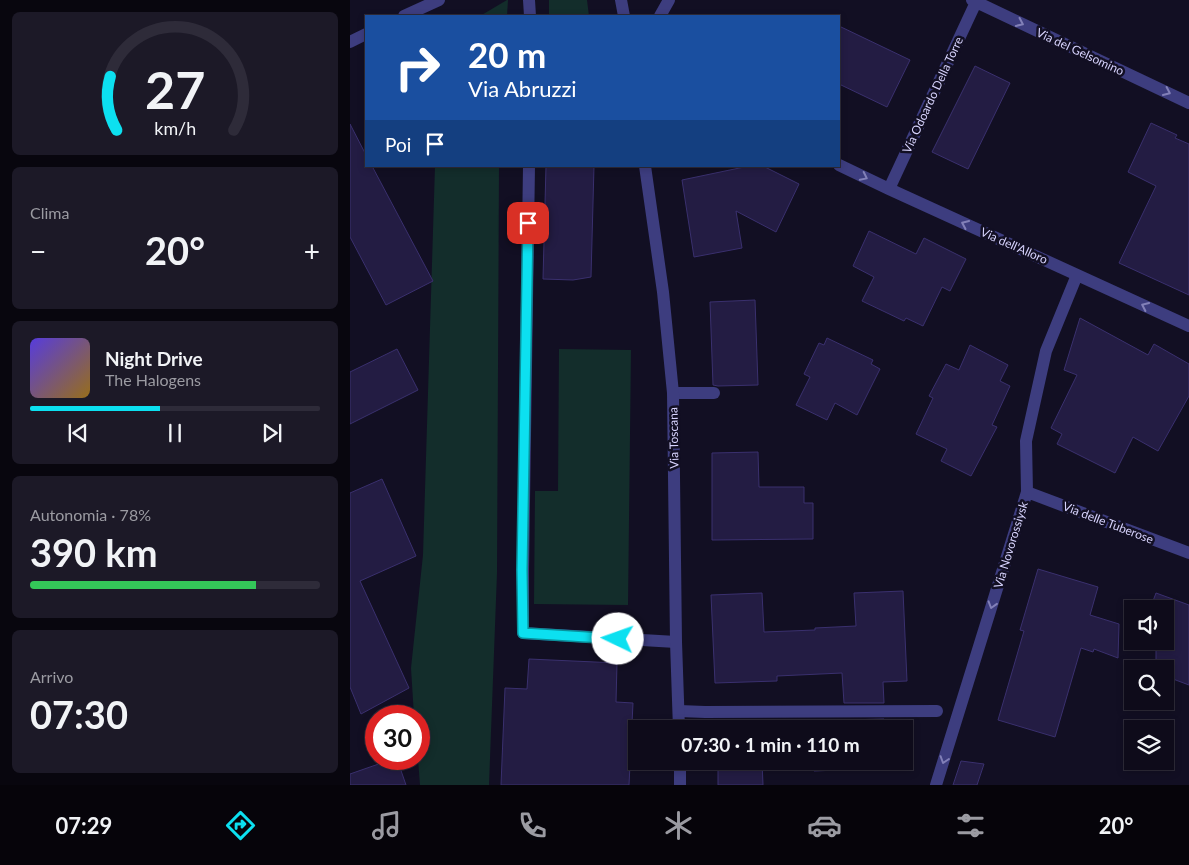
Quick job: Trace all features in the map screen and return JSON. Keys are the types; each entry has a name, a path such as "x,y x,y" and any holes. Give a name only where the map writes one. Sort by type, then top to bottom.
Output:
{"street":[{"path":"406,15 439,0"},
{"path":"529,0 530,15"},
{"path":"621,0 624,15"},
{"path":"661,15 669,0"},
{"name":"Via del Gelsomino","path":"975,1 1189,103"},
{"name":"Via Odoardo Della Torre","path":"889,190 975,1"},
{"path":"350,42 365,34"},
{"name":"Via dell'Alloro","path":"840,166 889,190 1189,326"},
{"path":"529,167 522,570 523,633 676,642"},
{"name":"Via Toscana","path":"645,167 663,292 673,393 676,642 679,720"},
{"name":"Via Novorossiysk","path":"936,785 1027,492 1026,441 1046,351 1077,275"},
{"path":"673,393 714,393"},
{"name":"Via delle Tuberose","path":"1027,492 1189,553"},
{"path":"679,710 705,712 937,711"},
{"path":"680,770 680,785"}],"green space":[{"path":"507,0 508,0 507,15 482,15"},
{"path":"549,0 587,0 589,15 549,15"},
{"path":"435,167 499,167 497,573 489,785 420,785 419,770 430,770 430,705 413,705 411,668 423,555"},
{"path":"559,349 631,350 628,605 534,604 535,491 558,491"}],"building":[{"path":"840,26 910,60 887,107 840,84"},
{"path":"975,66 1010,83 968,169 932,152"},
{"path":"1151,123 1177,135 1175,138 1189,144 1189,295 1119,263 1156,186 1128,172"},
{"path":"350,124 365,153 365,167 373,167 433,281 386,305 350,237"},
{"path":"546,167 594,167 591,277 573,280 543,279"},
{"path":"744,167 765,167 799,184 776,232 736,211 742,248 694,257 682,180"},
{"path":"869,231 916,254 924,238 966,259 950,291 942,287 923,326 906,318 904,321 862,301 874,277 853,266"},
{"path":"755,300 758,385 713,385 710,302"},
{"path":"1080,318 1148,355 1154,344 1189,364 1189,396 1158,451 1133,437 1115,473 1057,444 1062,434 1051,428 1077,375 1064,370"},
{"path":"827,338 873,360 871,364 880,369 857,415 835,403 827,420 796,405 810,377 804,374 819,343 824,345"},
{"path":"970,345 1008,365 1000,381 1010,386 992,425 997,427 971,476 941,461 947,449 916,434 933,398 929,396 946,364 959,370"},
{"path":"397,349 418,390 350,424 350,372"},
{"path":"758,452 759,487 804,487 804,503 813,503 813,539 712,540 712,453"},
{"path":"382,479 416,556 360,581 409,688 378,705 365,705 365,712 361,714 350,687 350,493"},
{"path":"1038,569 1098,587 1090,615 1119,624 1118,658 1094,649 1093,652 1081,648 1055,737 998,720 1024,631 1020,630"},
{"path":"903,591 907,681 883,682 884,703 844,703 842,673 777,676 777,681 715,683 711,595 762,593 764,632 856,626 854,593"},
{"path":"1156,593 1189,605 1189,685 1174,679 1174,660 1156,660 1156,650 1174,650 1174,600 1153,600"},
{"path":"529,659 617,663 616,702 633,703 632,720 628,720 629,785 501,785 505,688 527,689"},
{"path":"884,719 884,720 845,720"},
{"path":"961,761 984,764 977,785 953,785"},
{"path":"365,769 401,770 406,785 350,785 350,774"},
{"path":"718,770 762,770 763,785 718,785"}],"route":[{"path":"528,223 522,570 523,633 618,639"}]}
